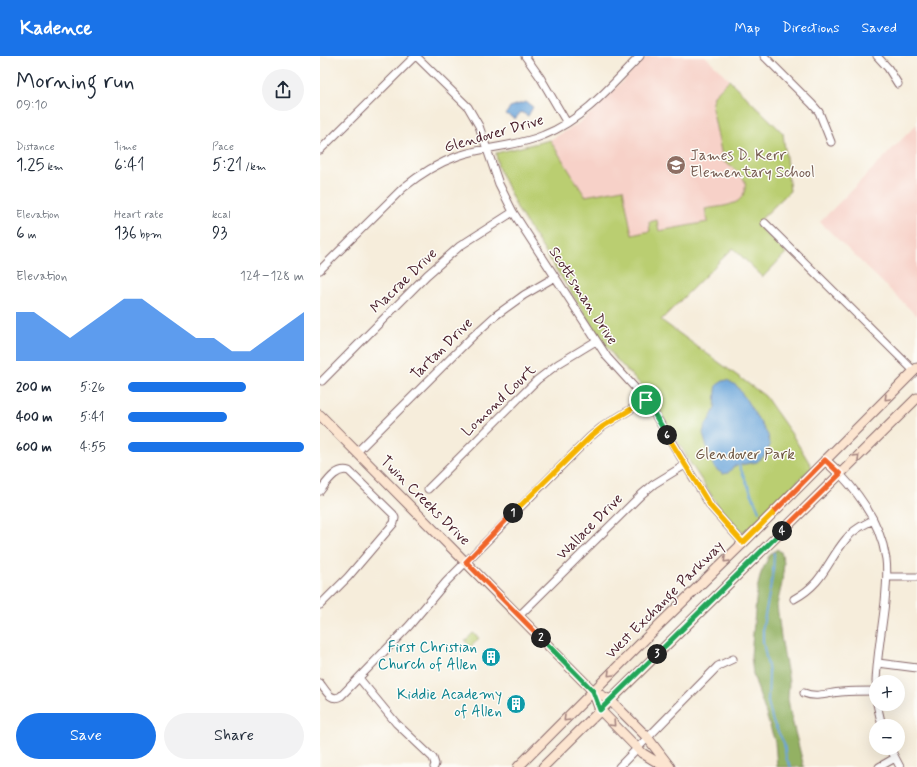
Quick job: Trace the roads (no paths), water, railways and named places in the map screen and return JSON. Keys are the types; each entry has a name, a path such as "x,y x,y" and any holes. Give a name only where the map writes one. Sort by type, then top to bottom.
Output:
{"main road":[{"name":"West Exchange Parkway","path":"518,767 916,369"},
{"path":"543,767 917,398"},
{"name":"Twin Creeks Drive","path":"320,416 593,691 610,700 654,744 670,767"},
{"path":"825,460 840,474"},
{"name":"Twin Creeks Drive","path":"593,691 600,710 637,749 665,767"}],"street":[{"name":"Scottsman Drive","path":"415,56 468,108 479,126 499,184 513,212 612,364 646,400 711,507 743,543"},
{"path":"320,150 415,56"},
{"path":"525,56 540,77 567,123"},
{"name":"Glendover Drive","path":"320,270 403,188 418,176 459,156 539,137 567,123 591,106 640,56"},
{"path":"764,56 812,104 818,112 831,142"},
{"path":"877,56 888,68 898,84"},
{"name":"Macrae Drive","path":"322,381 442,261 460,246 513,212"},
{"path":"765,223 916,369"},
{"name":"Tartan Drive","path":"357,452 495,316 524,295 555,277"},
{"name":"Lomond Court","path":"428,489 537,380 558,364 596,341"},
{"path":"320,683 330,697 336,698 341,696 413,620 446,582 590,437 602,427 646,400"},
{"name":"Wallace Drive","path":"519,616 642,494 654,484 685,465"},
{"path":"320,491 337,472 343,470 349,471 393,514 394,521 353,571 320,605"},
{"path":"840,474 860,496 873,520 882,543 886,560 887,577 877,675"},
{"path":"794,599 804,594 814,585 849,535 859,527 873,520"},
{"path":"887,577 917,577"},
{"path":"619,767 718,666 733,659"},
{"path":"878,663 917,668"},
{"path":"359,678 396,723 433,758 435,765"},
{"path":"804,693 810,696 818,696 841,692 869,691"},
{"path":"894,755 900,767"},
{"path":"879,767 895,758"}],"water":[{"path":"526,102 533,107 528,116 521,112 515,119 506,114 510,107"},
{"path":"727,380 737,386 745,398 768,435 770,445 767,453 757,462 734,466 728,473 723,474 714,466 703,433 714,411 717,385"}],"waterway":[{"path":"739,465 759,511"},
{"path":"774,553 773,573 763,626 763,642 769,672 768,702 773,722 784,743 786,758 791,767"}],"place":[{"name":"James D. Kerr Elementary School","path":"676,165"},
{"name":"First Christian Church of Allen","path":"491,657"},
{"name":"Kiddie Academy of Allen","path":"516,704"}],"park label":[{"name":"Glendover Park","path":"745,455"}]}
